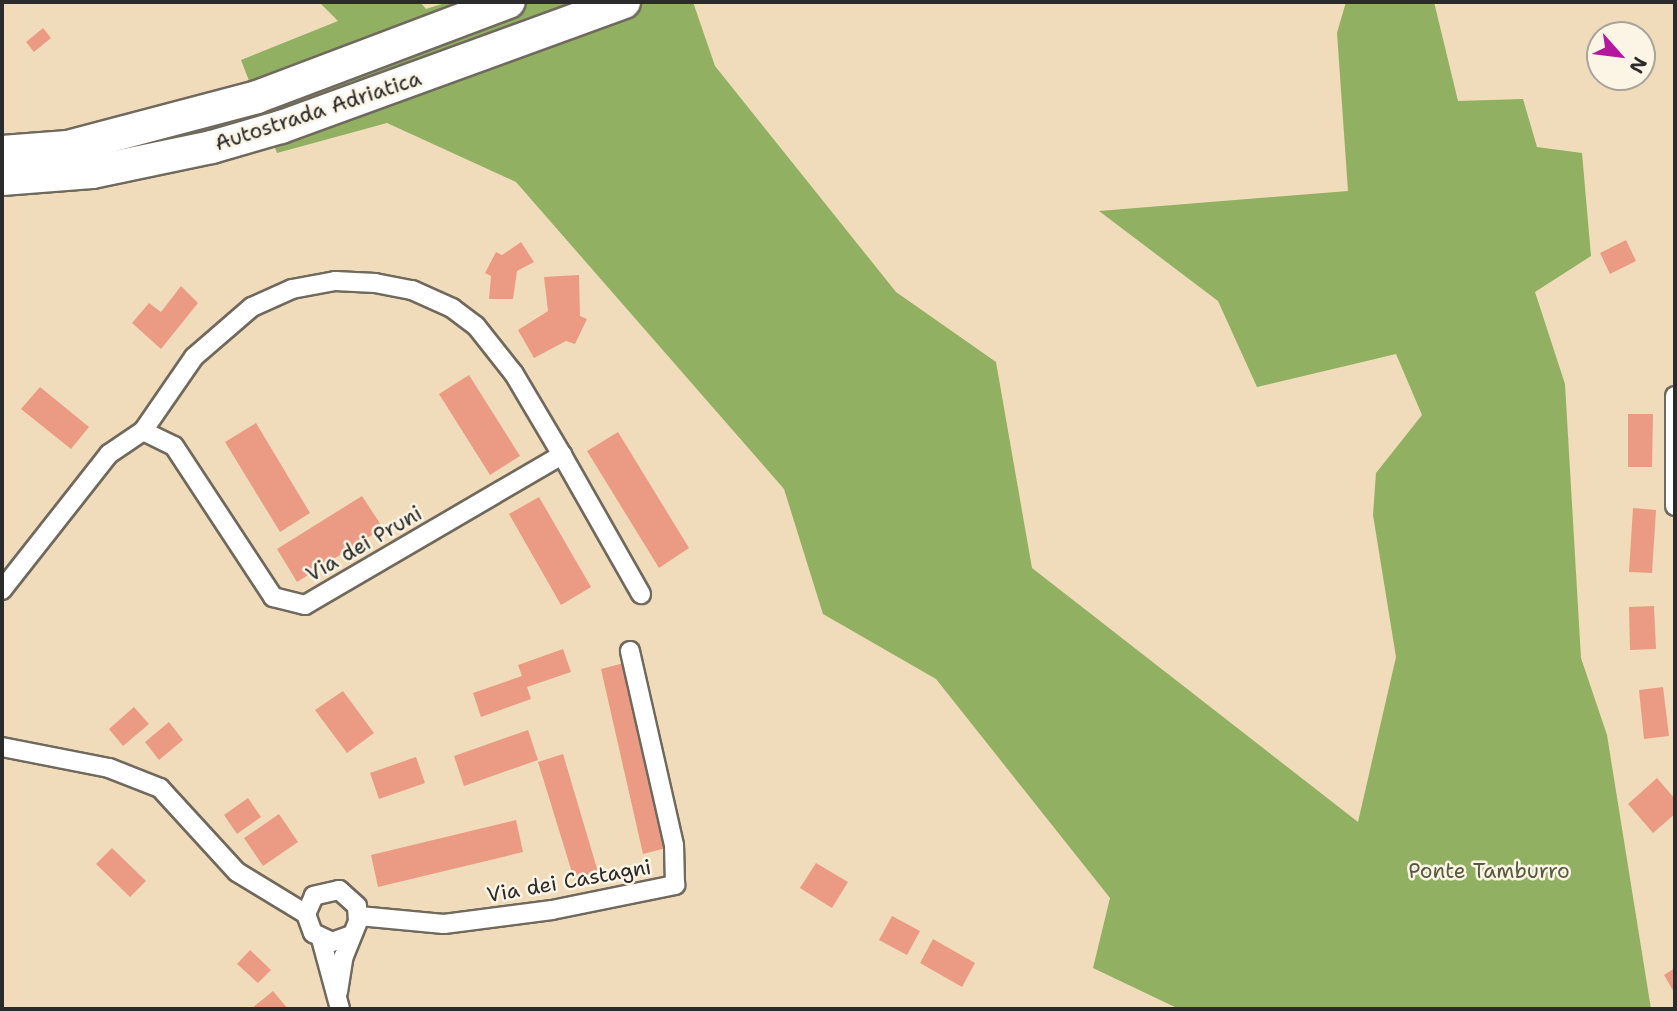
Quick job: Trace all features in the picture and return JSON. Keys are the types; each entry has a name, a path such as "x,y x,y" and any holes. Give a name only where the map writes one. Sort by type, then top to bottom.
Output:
{"highway":[{"name":"Autostrada Adriatica","path":"2,152 68,147 257,97 509,2"},
{"name":"Autostrada Adriatica","path":"2,179 93,172 235,141 624,2"}],"street":[{"path":"2,590 109,454 143,431 194,358 252,307 292,289 335,281 376,283 412,290 452,309 476,326 514,374 641,594"},
{"path":"1675,396 1675,506"},
{"name":"Via dei Pruni","path":"143,431 174,446 273,597 305,605 562,455"},
{"name":"Via dei Castagni","path":"359,916 444,924 552,910 674,885 674,845 630,651"},
{"path":"2,747 109,768 160,788 237,872 279,895 306,914"},
{"path":"279,895 314,896 328,889 343,891 355,901 359,916 351,934 339,1001"},
{"path":"314,896 306,914 310,929 321,939 339,1001"},
{"path":"321,939 337,942 351,934"}],"green space":[{"name":"Ponte Tamburro","path":"319,2 420,2 426,9 448,2 693,2 715,66 896,292 996,362 1032,568 1358,822 1396,657 1373,515 1376,473 1422,415 1396,354 1257,387 1218,301 1099,211 1348,191 1337,33 1346,2 1434,2 1458,101 1523,99 1537,147 1582,153 1591,256 1535,292 1565,384 1581,658 1607,735 1651,1009 1179,1009 1093,968 1110,898 936,679 823,614 784,489 516,182 387,123 277,153 241,60 338,21"}],"building":[{"path":"43,28 51,38 34,52 26,42"},
{"path":"1626,240 1636,261 1610,274 1600,253"},
{"path":"521,242 534,262 517,271 513,299 489,299 491,276 485,273 496,252 502,255"},
{"path":"579,275 580,316 587,319 575,344 566,341 534,358 518,330 548,311 544,277"},
{"path":"181,286 198,303 161,349 132,323 149,303 161,312"},
{"path":"469,375 520,456 490,475 439,394"},
{"path":"40,387 89,427 71,449 21,409"},
{"path":"1628,414 1653,414 1652,467 1628,467"},
{"path":"256,423 310,513 280,532 225,442"},
{"path":"618,432 689,548 659,568 587,451"},
{"path":"362,496 383,528 297,582 277,549"},
{"path":"539,497 591,587 561,605 509,514"},
{"path":"1633,508 1656,510 1652,573 1629,572"},
{"path":"1654,606 1656,649 1630,650 1629,607"},
{"path":"563,649 571,672 527,687 531,699 481,717 473,693 522,676 518,665"},
{"path":"624,663 666,848 643,854 601,669"},
{"path":"1663,687 1669,736 1644,739 1639,690"},
{"path":"343,691 374,733 347,753 315,710"},
{"path":"134,707 149,724 123,746 109,729"},
{"path":"169,722 183,740 159,760 145,742"},
{"path":"528,730 538,760 464,786 454,756"},
{"path":"563,754 598,872 574,879 538,762"},
{"path":"416,757 425,783 379,799 370,773"},
{"path":"1657,778 1675,799 1675,814 1653,833 1628,804"},
{"path":"248,798 261,817 237,834 224,815"},
{"path":"279,814 298,842 263,866 244,838"},
{"path":"516,820 523,852 378,887 371,855"},
{"path":"112,848 146,881 130,897 96,864"},
{"path":"816,863 848,882 832,908 800,888"},
{"path":"892,916 920,931 907,955 879,940"},
{"path":"933,939 975,963 962,987 920,963"},
{"path":"250,950 271,970 258,983 237,964"},
{"path":"1675,968 1675,994 1664,975"},
{"path":"273,991 288,1009 251,1009"}]}
